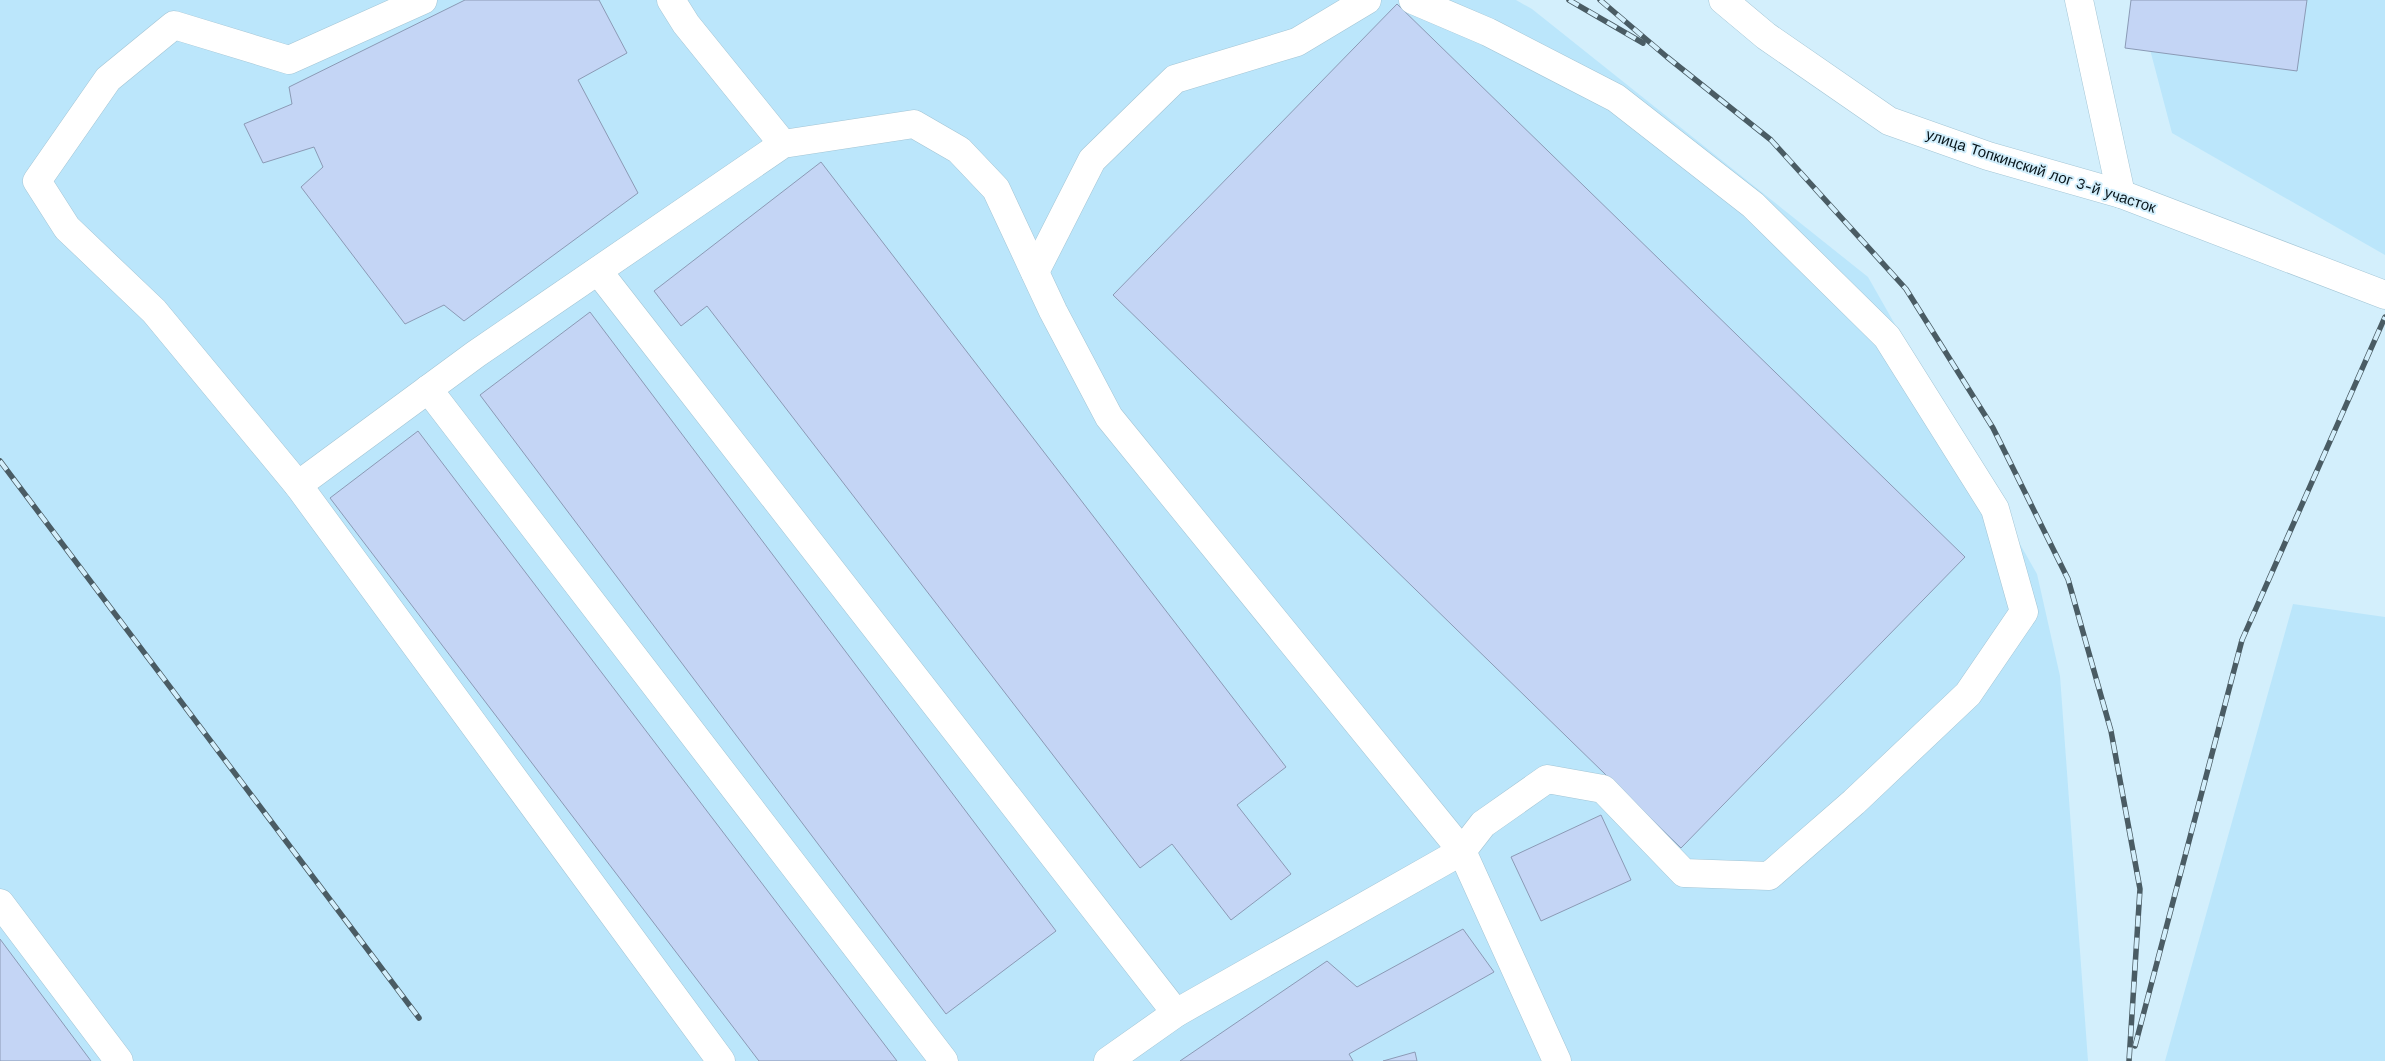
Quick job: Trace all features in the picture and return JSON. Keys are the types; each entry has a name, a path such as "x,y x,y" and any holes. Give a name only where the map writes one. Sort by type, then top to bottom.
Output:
{"street":[{"path":"423,0 289,60 174,25 108,79 37,182 67,228 154,311 298,485 721,1061"},
{"path":"671,0 686,24 783,144"},
{"path":"1035,272 1092,160 1175,80 1297,42 1367,0"},
{"path":"1108,1061 1176,1013 1462,851 1483,824 1548,779 1603,789 1684,873 1769,876 1854,802 1968,694 2024,612 1995,509 1887,337 1753,205 1616,98 1488,32 1413,0"},
{"name":"улица Топкинский лог 3-й участок","path":"1723,0 1766,36 1889,121 1988,156 2122,194 2385,295"},
{"path":"2079,0 2122,194"},
{"path":"298,485 428,389 783,144 914,124 959,150 996,189 1035,272 1109,417 1462,851 1557,1061"},
{"path":"598,271 1176,1013"},
{"path":"428,389 944,1061"},
{"path":"0,903 119,1061"}],"shaded area":[{"path":"0,0 1516,0 1532,9 1868,277 2037,574 2060,676 2088,1061 0,1061"},
{"path":"2137,0 2385,0 2385,255 2172,133"},
{"path":"2293,604 2385,617 2385,1061 2165,1061"}],"building":[{"path":"465,0 599,0 627,53 578,80 638,193 464,321 444,305 405,324 301,187 323,167 314,147 263,163 244,124 292,104 289,87"},
{"path":"2131,0 2307,0 2297,71 2125,48"},
{"path":"1397,4 1965,557 1681,848 1113,295"},
{"path":"821,162 1286,767 1237,805 1291,874 1231,920 1172,844 1140,868 707,306 681,326 654,291"},
{"path":"590,312 1056,931 946,1014 480,395"},
{"path":"418,431 897,1061 759,1061 330,498"},
{"path":"1601,815 1631,880 1541,921 1511,857"},
{"path":"1463,929 1494,972 1349,1054 1353,1061 1180,1061 1327,961 1357,987"},
{"path":"0,939 91,1061 0,1061"},
{"path":"1415,1052 1417,1061 1383,1061"}],"railway":[{"path":"1569,0 1643,43"},
{"path":"1600,0 1667,57 1771,140 1906,289 1993,428 2068,579 2111,731 2140,889 2129,1061"},
{"path":"2135,1046 2242,640 2385,317"},
{"path":"0,461 419,1018"}]}
